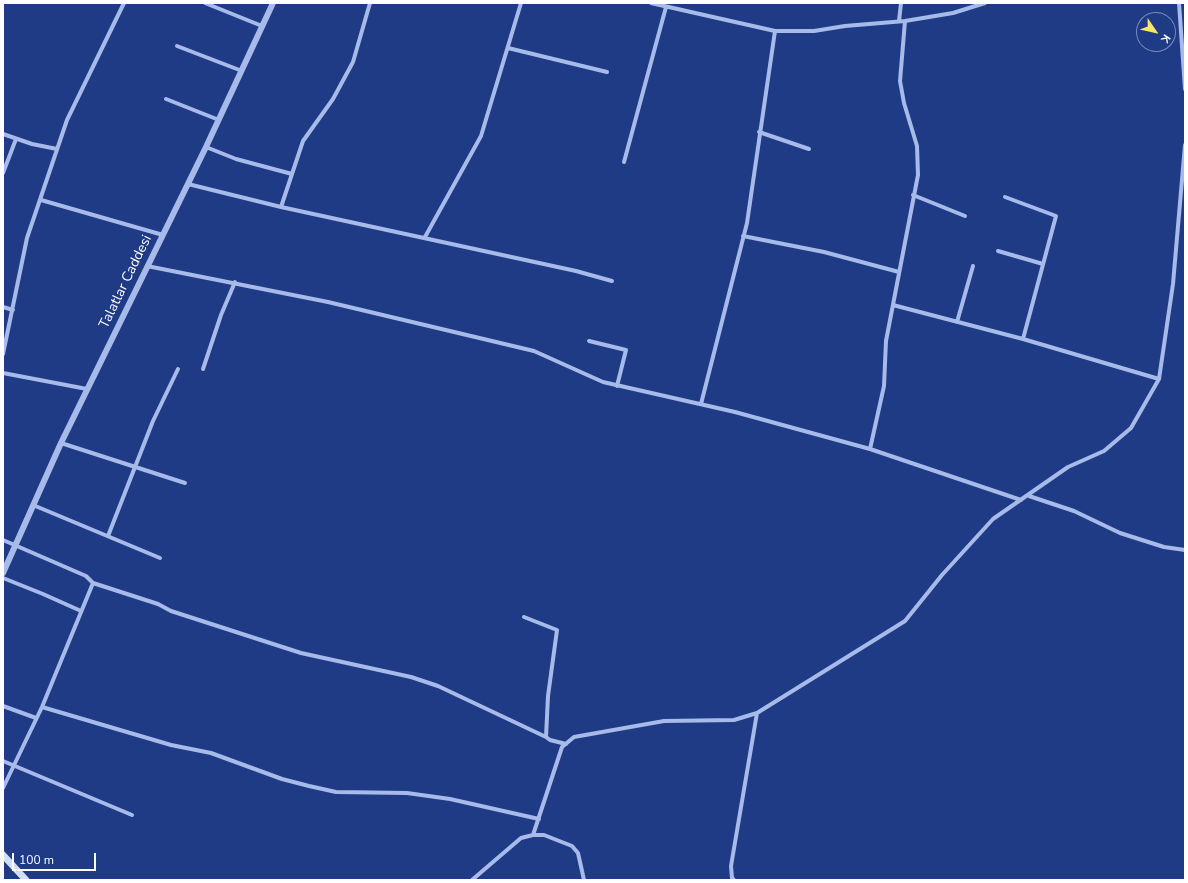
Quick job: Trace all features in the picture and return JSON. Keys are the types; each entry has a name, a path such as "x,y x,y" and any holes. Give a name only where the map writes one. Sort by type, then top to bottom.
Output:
{"main road":[{"path":"3,855 26,880"}],"street":[{"path":"3,354 27,238 57,149 67,120 124,3"},
{"path":"205,3 262,26"},
{"name":"Talatlar Caddesi","path":"3,573 61,443 206,147 273,3"},
{"path":"281,207 302,141 333,99 353,62 370,3"},
{"path":"425,237 481,136 522,3"},
{"path":"650,3 775,31 814,31 845,26 905,21 953,12 985,3"},
{"path":"899,21 901,3"},
{"path":"1179,3 1185,89"},
{"path":"624,162 666,7"},
{"path":"870,449 884,386 886,341 918,175 918,146 904,102 900,81 905,21"},
{"path":"701,404 743,236 775,31"},
{"path":"177,46 242,71"},
{"path":"508,48 607,72"},
{"path":"166,99 219,120"},
{"path":"759,132 810,148"},
{"path":"3,134 16,139 57,149"},
{"path":"3,173 16,139"},
{"path":"533,835 562,747 574,737 664,721 734,720 757,713 905,621 942,575 993,519 1029,496 1068,467 1104,451 1131,428 1159,379 1172,284 1185,145"},
{"path":"206,147 236,159 292,174"},
{"path":"188,184 281,207 576,270 612,281"},
{"path":"913,195 965,216"},
{"path":"1004,197 1056,216 1023,339"},
{"path":"41,200 163,235"},
{"path":"743,236 824,252 899,272"},
{"path":"998,251 1043,264"},
{"path":"147,266 235,282 328,302 534,351 603,382 701,404 870,449 1021,500"},
{"path":"957,322 973,266"},
{"path":"203,369 221,315 235,282"},
{"path":"893,305 1023,339 1159,379"},
{"path":"3,307 13,310"},
{"path":"589,341 626,350 617,386"},
{"path":"108,536 134,467 178,369"},
{"path":"3,373 87,389"},
{"path":"61,443 185,483"},
{"path":"1029,496 1074,511 1120,533 1164,547 1185,550"},
{"path":"33,504 160,558"},
{"path":"3,540 86,576 93,583 301,653 411,677 438,686 550,740 566,744"},
{"path":"3,578 43,594 81,612"},
{"path":"3,788 42,706 93,583"},
{"path":"524,617 557,630 548,696 546,737"},
{"path":"3,706 36,718"},
{"path":"42,706 172,745 211,753 282,779 309,786 336,792 407,793 450,799 539,819"},
{"path":"734,880 731,866 757,713"},
{"path":"3,761 132,815"},
{"path":"472,880 521,838 544,834 572,846 578,853 584,880"}]}
